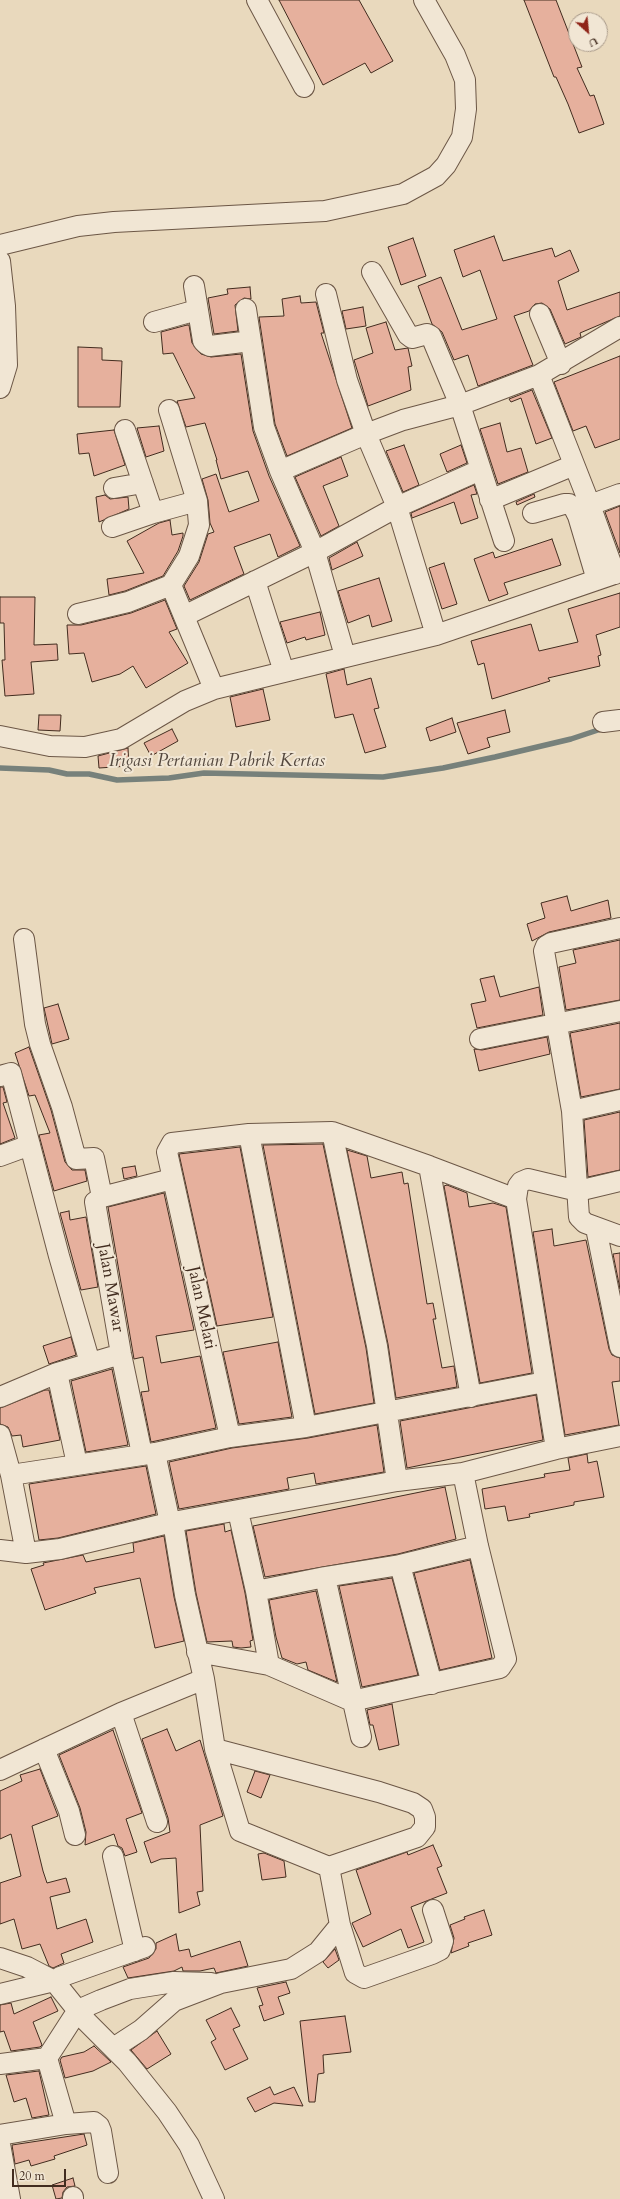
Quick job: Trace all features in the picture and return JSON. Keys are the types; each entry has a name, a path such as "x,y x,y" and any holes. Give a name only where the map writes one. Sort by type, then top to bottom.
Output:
{"street":[{"path":"257,0 304,87"},
{"path":"0,245 78,226 114,222 325,211 403,194 436,176 446,164 462,137 466,109 465,80 454,55 424,0"},
{"path":"0,261 5,306 7,364 0,388"},
{"path":"372,272 408,335 412,338 427,334 431,336 460,406 504,542"},
{"path":"194,286 203,341 206,344 210,346 251,342"},
{"path":"326,294 347,380 366,434 397,507 436,635"},
{"path":"246,309 264,427 280,471 315,552 345,656"},
{"path":"154,322 197,310"},
{"path":"540,314 561,364"},
{"path":"280,471 366,434 403,420 460,406 539,375 561,364 620,328"},
{"path":"539,375 590,505 610,575"},
{"path":"78,614 128,602 171,585 189,556 196,539 199,525 197,501 170,410"},
{"path":"125,430 153,513"},
{"path":"490,500 574,465"},
{"path":"184,616 315,552 397,507 480,470"},
{"path":"114,488 143,483"},
{"path":"590,505 620,494"},
{"path":"112,527 153,513 197,501"},
{"path":"533,513 564,504 569,504 574,508 610,575"},
{"path":"0,736 50,746 85,747 121,739 185,701 214,689 436,635 610,575"},
{"path":"255,580 284,672"},
{"path":"171,585 214,689"},
{"path":"620,928 551,943 545,947 572,1111 579,1217 585,1223 620,1236"},
{"path":"24,939 36,1033 62,1107 76,1159 79,1160 90,1157 94,1158 102,1197 172,1179"},
{"path":"480,1039 620,1011"},
{"path":"0,1076 11,1073 59,1256 90,1363"},
{"path":"572,1111 620,1100"},
{"path":"306,1427 249,1134 332,1132 429,1166 516,1200"},
{"path":"332,1132 377,1346 397,1481"},
{"name":"Jalan Melati","path":"230,1437 167,1152 172,1143 249,1134"},
{"path":"0,1156 30,1145"},
{"path":"429,1166 471,1397"},
{"path":"556,1449 516,1200 518,1186 521,1182 528,1179 578,1192 620,1181"},
{"name":"Jalan Mawar","path":"102,1197 96,1200 95,1204 121,1354 148,1453 171,1522 185,1595 204,1679 215,1749 240,1831 329,1867"},
{"path":"596,1228 620,1347"},
{"path":"0,1397 57,1373 121,1354"},
{"path":"57,1373 77,1464"},
{"path":"11,1475 148,1453 230,1437 306,1427 545,1382"},
{"path":"0,1435 11,1475 26,1553"},
{"path":"0,1550 26,1553 60,1549 171,1522 397,1481 464,1473 556,1449 620,1436"},
{"path":"197,1652 269,1665 352,1701 500,1668 506,1659 478,1546 464,1473"},
{"path":"238,1511 256,1591 269,1665"},
{"path":"256,1591 324,1577 400,1565 478,1546"},
{"path":"400,1565 432,1684"},
{"path":"324,1577 352,1701 362,1737"},
{"path":"0,1770 121,1713 204,1679"},
{"path":"121,1713 157,1822"},
{"path":"44,1749 69,1811 75,1835"},
{"path":"215,1749 379,1792 413,1803 422,1809 425,1817 425,1827 417,1837 329,1867 340,1925 355,1973 364,1978 440,1950 443,1942 432,1910"},
{"path":"0,1994 64,1977 140,1949 113,1856"},
{"path":"114,2046 141,2030 174,2001 221,1983 291,1969 318,1952 340,1925"},
{"path":"0,1958 64,1977 90,2005 114,2046 167,2112 189,2145 214,2199"},
{"path":"0,2064 47,2058 90,2005 130,1989 174,1982 221,1983"},
{"path":"47,2058 66,2124"},
{"path":"0,2135 66,2124 94,2122 99,2126 108,2173"},
{"path":"0,2144 10,2199"}],"building":[{"path":"279,0 359,0 393,61 371,73 365,63 323,85"},
{"path":"524,0 556,0 568,31 568,52 576,52 582,67 577,68 590,96 594,95 604,124 579,133 556,77 554,77"},
{"path":"494,236 503,261 552,248 555,257 570,250 579,271 558,281 567,310 620,292 620,316 580,333 581,337 565,344 550,309 542,303 535,304 529,311 514,316 533,365 478,386 468,355 454,360 442,332 432,324 418,286 441,277 462,330 497,319 480,270 463,277 454,250"},
{"path":"413,238 426,276 401,285 388,247"},
{"path":"250,287 251,299 244,298 235,305 238,331 214,334 208,298 228,294 227,289"},
{"path":"300,296 301,303 316,302 324,333 321,333 352,428 287,456 275,424 259,317 284,316 282,299"},
{"path":"363,307 366,326 346,329 342,311"},
{"path":"386,322 395,350 408,348 412,366 408,367 411,390 368,406 354,360 373,353 366,328"},
{"path":"189,325 192,343 201,354 211,357 241,354 253,431 269,476 300,546 278,557 270,534 234,547 244,574 190,600 184,586 199,562 208,534 214,532 210,523 208,500 202,479 216,474 229,512 259,501 248,471 221,479 217,460 205,423 186,427 177,401 195,398 173,353 163,354 161,332"},
{"path":"78,347 102,348 102,360 122,361 120,407 78,407"},
{"path":"620,356 620,439 595,448 586,426 573,431 554,382"},
{"path":"532,390 552,438 536,444 521,398 511,402 509,399"},
{"path":"500,423 507,452 521,448 528,472 498,484 480,429"},
{"path":"159,426 164,451 146,457 137,428"},
{"path":"114,430 125,465 94,476 89,453 79,454 77,434"},
{"path":"404,445 419,485 403,492 386,451"},
{"path":"461,445 467,463 447,472 440,454"},
{"path":"341,457 348,476 323,486 339,526 321,536 295,477"},
{"path":"474,485 477,494 471,495 478,518 461,524 454,502 412,518 411,513"},
{"path":"534,494 535,497 517,505 516,502"},
{"path":"105,495 110,499 128,497 129,509 99,522 96,497"},
{"path":"620,506 620,553 605,512"},
{"path":"170,520 172,535 183,533 183,536 178,551 163,576 125,591 109,595 107,579 144,573 127,541 159,523"},
{"path":"552,539 561,565 504,583 508,594 489,601 474,559 493,552 495,558"},
{"path":"357,542 363,556 332,570 329,558"},
{"path":"444,563 457,604 442,609 429,568"},
{"path":"379,578 392,621 372,627 369,615 348,623 338,591"},
{"path":"620,593 620,627 596,635 601,655 598,656 600,666 548,678 550,681 492,699 484,663 478,665 471,641 531,624 539,651 578,642 568,609"},
{"path":"0,597 35,597 34,645 57,644 58,660 31,662 34,694 5,696 2,660 5,660 4,623 0,623"},
{"path":"165,600 177,629 169,632 188,663 146,688 133,666 120,674 92,682 84,653 69,654 67,625 81,625 131,613"},
{"path":"320,612 325,635 306,640 305,637 287,643 280,622"},
{"path":"344,669 347,685 371,678 379,708 374,709 386,747 365,753 353,714 335,718 326,674"},
{"path":"263,689 270,720 236,727 230,697"},
{"path":"505,710 510,732 487,738 490,747 468,754 457,723"},
{"path":"39,715 61,715 60,731 38,730"},
{"path":"452,718 456,732 430,741 426,728"},
{"path":"172,729 178,741 151,756 144,743"},
{"path":"128,748 129,766 99,768 98,756"},
{"path":"567,896 571,911 608,900 611,918 549,932 532,941 527,924 545,918 541,903"},
{"path":"620,940 620,1000 566,1010 559,967 576,963 573,950"},
{"path":"494,976 500,997 539,987 543,1015 477,1028 471,1004 486,1001 480,979"},
{"path":"58,1004 69,1039 52,1044 44,1008"},
{"path":"620,1023 620,1089 581,1097 570,1033"},
{"path":"547,1037 550,1054 479,1071 474,1049 482,1050"},
{"path":"29,1047 51,1110 65,1162 72,1170 85,1170 87,1181 54,1191 39,1135 50,1133 35,1095 29,1096 15,1053"},
{"path":"0,1087 3,1087 7,1102 3,1103 15,1138 0,1144"},
{"path":"620,1112 620,1170 588,1177 584,1120"},
{"path":"323,1144 366,1348 374,1403 315,1414 263,1145"},
{"path":"240,1147 273,1317 217,1326 179,1154"},
{"path":"347,1150 367,1156 371,1178 402,1172 404,1184 408,1183 427,1304 433,1303 436,1319 433,1319 442,1368 454,1366 457,1387 396,1398 388,1344"},
{"path":"135,1166 137,1176 124,1179 122,1168"},
{"path":"447,1185 467,1193 469,1207 493,1203 506,1207 532,1373 480,1383 444,1186"},
{"path":"164,1193 194,1330 156,1336 161,1363 200,1356 216,1428 151,1442 141,1392 149,1391 143,1357 134,1359 108,1207"},
{"path":"69,1211 70,1220 86,1217 98,1287 81,1290 60,1213"},
{"path":"552,1229 554,1246 586,1240 609,1349 612,1355 620,1358 620,1381 612,1382 619,1425 565,1435 533,1232"},
{"path":"620,1253 620,1289 613,1254"},
{"path":"71,1337 76,1355 49,1364 43,1346"},
{"path":"278,1342 292,1417 239,1424 223,1352"},
{"path":"112,1369 128,1445 86,1452 71,1381"},
{"path":"45,1390 49,1390 60,1440 23,1447 21,1435 12,1436 8,1427 0,1424 0,1408"},
{"path":"536,1395 543,1440 407,1468 400,1421"},
{"path":"377,1425 384,1472 316,1484 314,1473 287,1478 289,1489 179,1509 169,1462 232,1448 308,1438"},
{"path":"587,1454 588,1463 597,1461 604,1497 574,1502 574,1505 529,1514 530,1517 508,1521 505,1506 485,1509 482,1489 545,1477 544,1474 570,1470 568,1458"},
{"path":"146,1466 156,1514 58,1538 39,1540 29,1484"},
{"path":"445,1487 456,1539 398,1554 265,1577 253,1526"},
{"path":"224,1524 225,1532 231,1530 245,1593 253,1640 250,1641 251,1647 233,1647 232,1641 207,1642 196,1593 186,1531"},
{"path":"164,1536 174,1597 184,1641 155,1648 140,1578 94,1588 96,1593 45,1610 31,1569 44,1565 43,1563 83,1555 86,1562 134,1552 133,1543"},
{"path":"470,1560 492,1658 440,1670 414,1573"},
{"path":"392,1578 418,1675 362,1687 339,1586"},
{"path":"316,1591 337,1682 308,1670 306,1662 297,1664 282,1658 276,1637 269,1600"},
{"path":"392,1704 399,1745 379,1750 373,1725 370,1725 367,1710"},
{"path":"167,1729 176,1751 200,1740 223,1816 200,1825 203,1891 197,1892 200,1905 179,1913 176,1858 161,1859 151,1863 144,1842 170,1832 168,1818 142,1739"},
{"path":"113,1730 142,1813 126,1819 137,1852 125,1856 122,1848 118,1846 114,1834 85,1845 86,1832 80,1808 59,1755"},
{"path":"40,1769 58,1816 32,1826 47,1883 66,1878 70,1892 50,1897 57,1929 86,1919 93,1942 61,1954 64,1963 53,1968 49,1966 40,1944 22,1949 14,1919 0,1924 0,1883 21,1876 11,1834 0,1839 0,1791 22,1781 20,1775"},
{"path":"255,1771 270,1775 261,1798 247,1792"},
{"path":"433,1845 442,1866 437,1868 447,1893 411,1907 424,1942 408,1948 401,1929 363,1947 352,1923 371,1914 356,1870 407,1852 408,1855"},
{"path":"264,1853 284,1861 286,1877 262,1880 258,1854"},
{"path":"484,1910 492,1935 468,1943 469,1946 451,1953 454,1938 450,1925 465,1919 464,1917"},
{"path":"176,1934 179,1951 189,1949 191,1957 240,1941 248,1966 216,1973 214,1968 200,1971 183,1971 182,1967 174,1971 128,1978 123,1967 149,1958 156,1949 156,1943"},
{"path":"335,1949 339,1960 328,1968 323,1962"},
{"path":"286,1982 290,1993 278,1997 284,2014 264,2021 259,2006 263,2005 257,1988"},
{"path":"51,1997 58,2011 33,2022 42,2045 40,2047 11,2051 4,2031 0,2032 0,2005 11,2003 14,2014"},
{"path":"231,2008 240,2026 233,2029 248,2059 225,2070 211,2042 216,2039 206,2020"},
{"path":"345,2016 351,2052 323,2055 324,2073 318,2074 315,2102 309,2102 300,2021"},
{"path":"157,2031 171,2054 147,2069 131,2050"},
{"path":"94,2046 111,2062 93,2071 65,2078 60,2060 62,2057 84,2052"},
{"path":"39,2071 49,2115 32,2118 26,2098 14,2102 6,2075"},
{"path":"270,2087 274,2095 294,2087 303,2106 274,2103 255,2112 247,2098"},
{"path":"84,2134 87,2145 54,2156 55,2159 31,2166 29,2160 15,2164 12,2145"},
{"path":"73,2178 75,2186 67,2187 63,2192 62,2198 56,2199 52,2185"}],"waterway":[{"name":"Irigasi Pertanian Pabrik Kertas","path":"0,768 49,770 67,774 89,774 117,780 169,778 204,773 383,777 443,768 495,757 571,739 604,728"}]}
